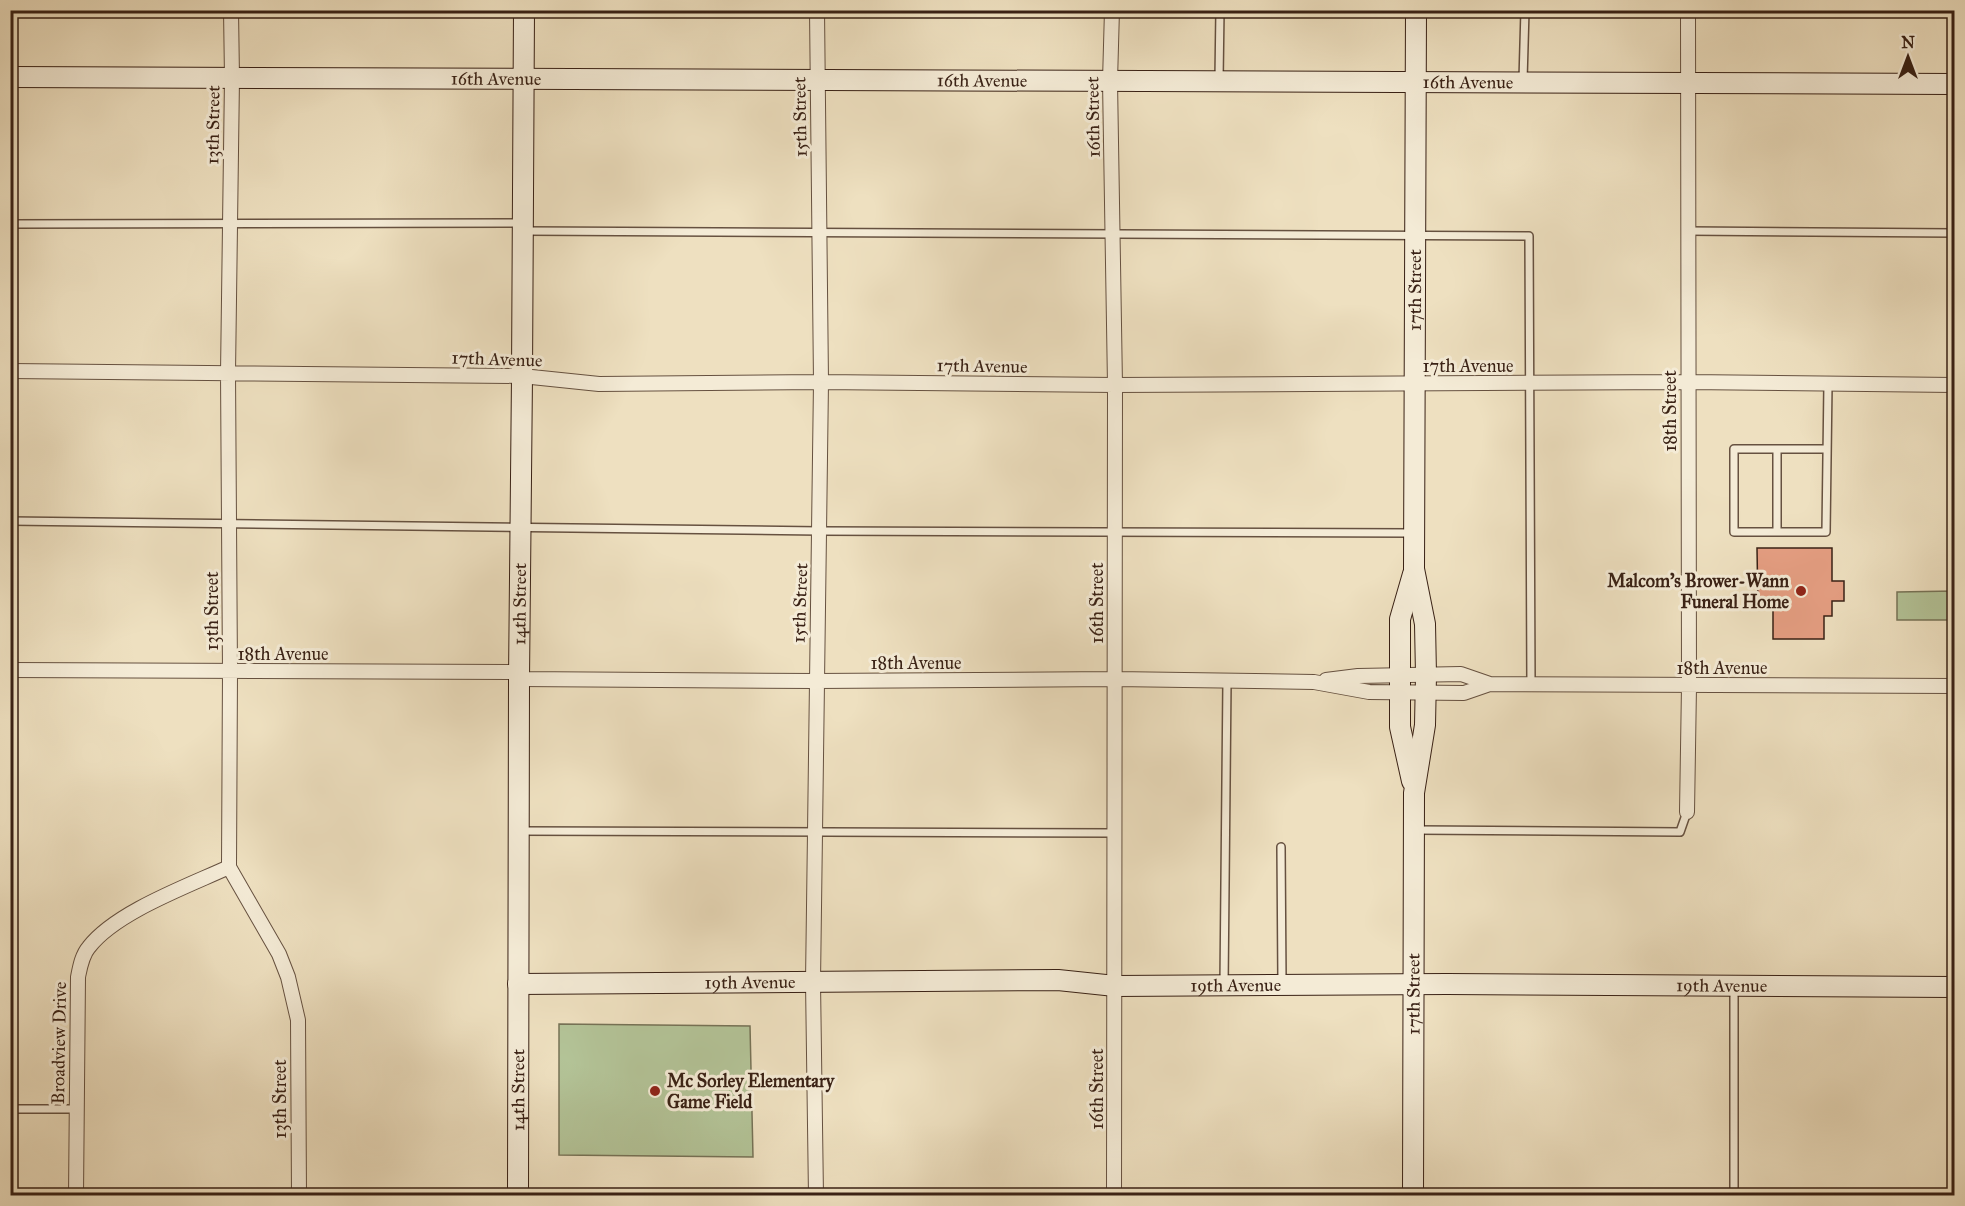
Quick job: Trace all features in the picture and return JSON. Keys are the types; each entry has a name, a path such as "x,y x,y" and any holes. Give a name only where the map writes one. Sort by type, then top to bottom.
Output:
{"main road":[{"name":"14th Street","path":"518,1196 518,831 524,10"},
{"name":"17th Street","path":"1413,1196 1414,793 1425,725 1426,683 1425,624 1414,569 1416,10"},
{"name":"16th Avenue","path":"10,77 1954,84"},
{"name":"17th Street","path":"1414,569 1400,618 1400,726 1414,793"},
{"name":"19th Avenue","path":"518,984 1058,980 1115,986 1415,984 1954,987"}],"street":[{"name":"13th Street","path":"231,10 228,373 229,867 279,954 293,995 298,1020 299,1196"},
{"name":"15th Street","path":"816,1196 813,982 821,382 817,10"},
{"name":"16th Street","path":"1112,10 1110,81 1115,385 1114,1196"},
{"name":"18th Street","path":"1687,812 1689,686 1688,10"},
{"name":"17th Avenue","path":"10,371 522,376 599,384 821,382 1115,385 1688,382 1954,386"},
{"name":"18th Avenue","path":"10,670 519,675 816,681 1115,679 1314,682 1358,676 1400,683 1426,683 1464,693 1490,684 1954,686"},
{"name":"Broadview Drive","path":"76,1196 78,977 82,959 88,948 110,926 134,912 229,867"}],"lane":[{"path":"1219,81 1220,10"},
{"path":"1523,82 1525,10"},
{"path":"10,224 523,227 819,233 1529,236 1531,685"},
{"path":"1688,231 1954,233"},
{"path":"1827,449 1734,449 1734,532 1826,532 1828,384"},
{"path":"1777,532 1778,449"},
{"path":"10,521 820,531 1414,533"},
{"path":"1224,985 1227,681"},
{"path":"1414,831 1680,832 1687,812"},
{"path":"518,831 1115,833"},
{"path":"1281,847 1282,985"},
{"path":"1734,986 1734,1196"},
{"path":"10,1109 76,1109"}],"green space":[{"path":"1954,591 1954,620 1897,620 1897,592"},
{"name":"Mc Sorley Elementary Game Field","path":"559,1024 750,1026 753,1157 559,1155"}],"building":[{"name":"Malcom's Brower-Wann Funeral Home","path":"1757,548 1832,548 1832,581 1844,581 1844,601 1832,601 1832,616 1824,616 1824,639 1773,639 1773,609 1758,609"}],"place":[{"name":"Malcom's Brower-Wann Funeral Home","path":"1801,591"},
{"name":"Mc Sorley Elementary Game Field","path":"655,1091"}]}
